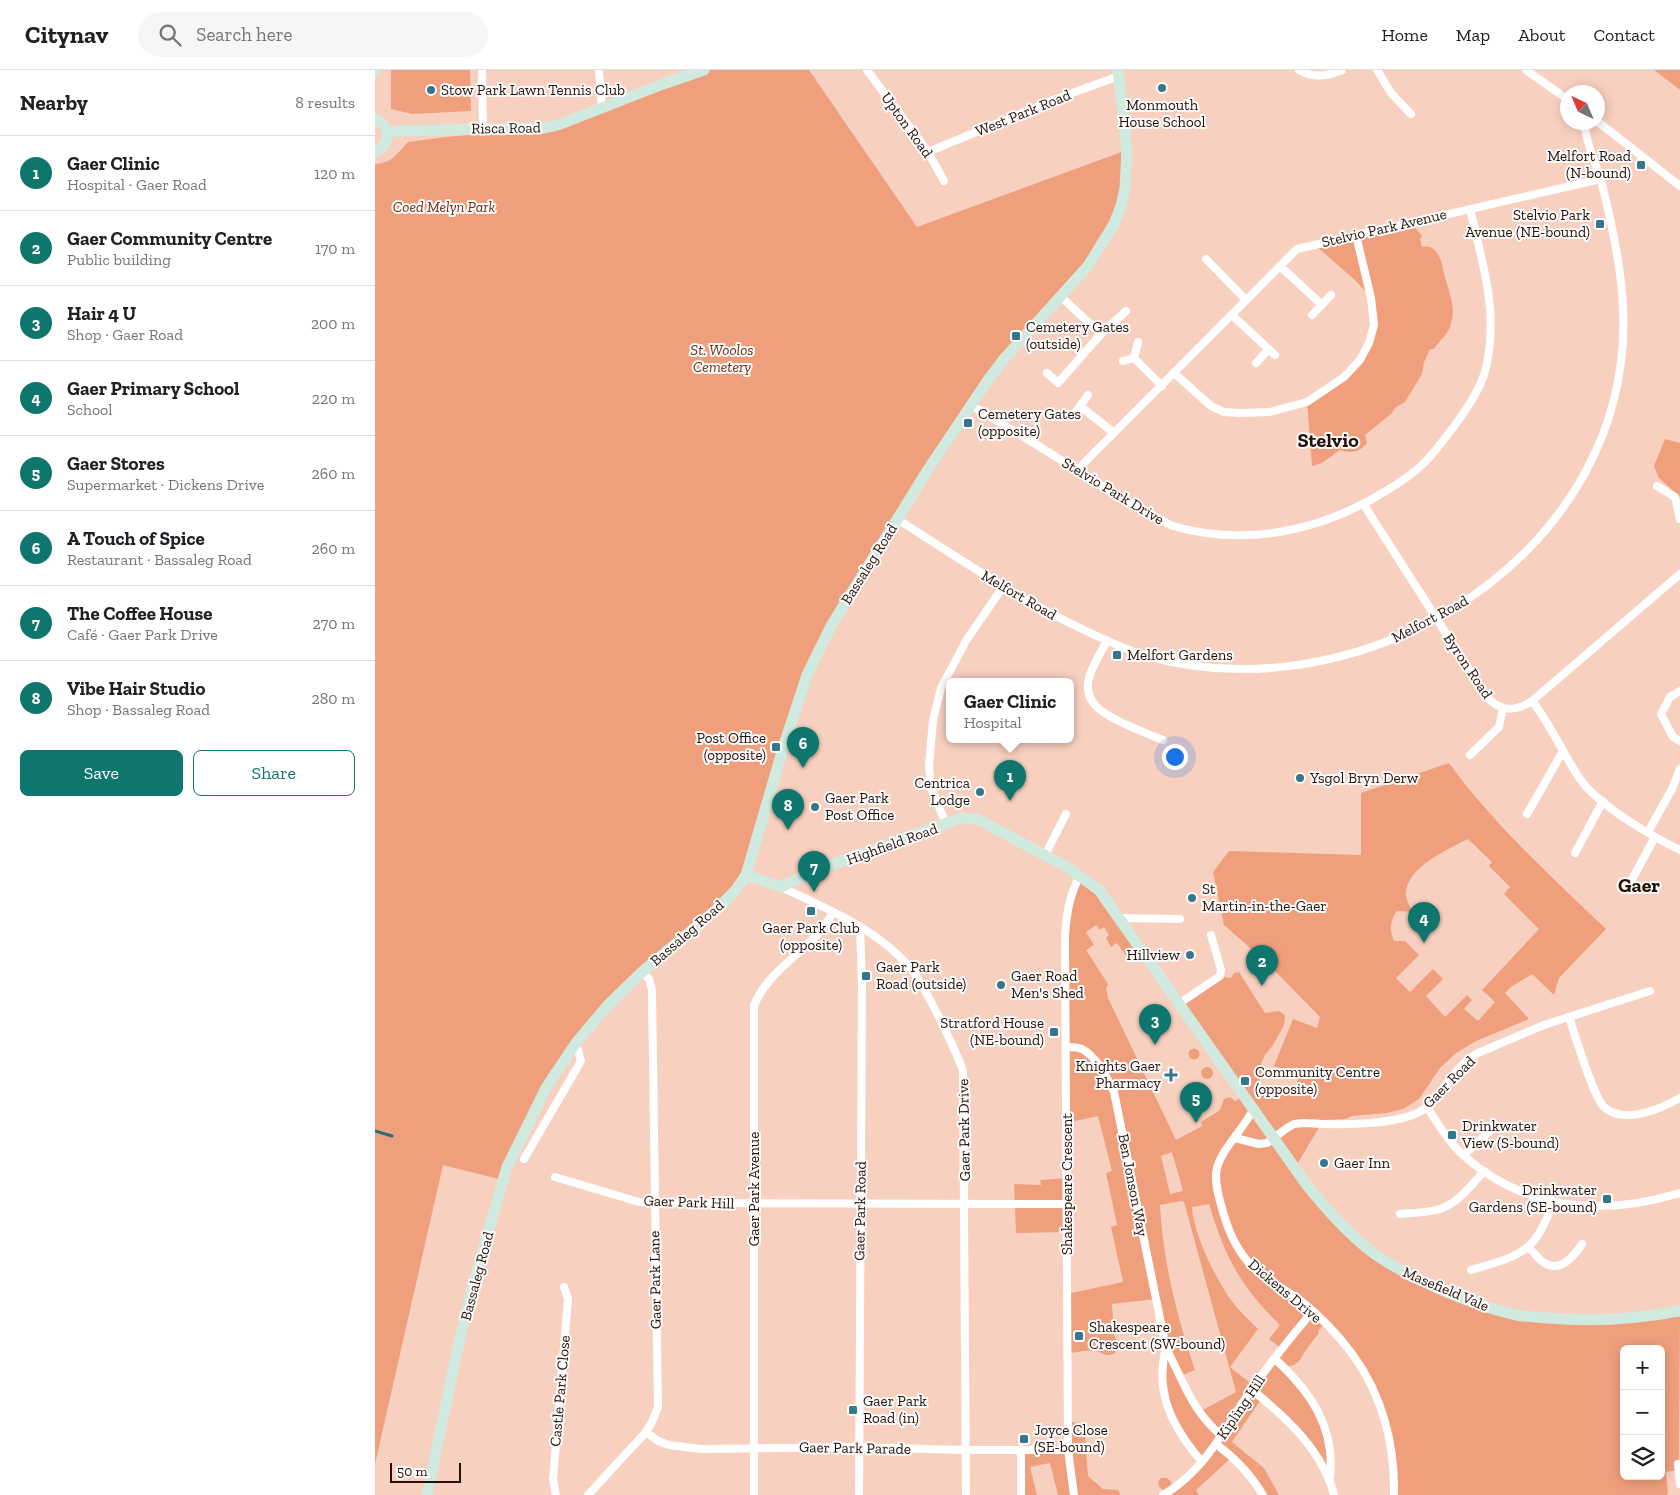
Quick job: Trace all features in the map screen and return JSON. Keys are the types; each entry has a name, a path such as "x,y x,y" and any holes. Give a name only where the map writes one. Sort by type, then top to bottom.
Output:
{"street":[{"path":"482,70 483,128"},
{"path":"599,70 602,108"},
{"name":"Risca Road","path":"387,133 397,130 545,128 558,125 703,70"},
{"path":"1299,70 1304,73 1321,76 1342,70"},
{"path":"1377,70 1391,93 1411,114"},
{"path":"1526,70 1560,94"},
{"name":"Upton Road","path":"870,71 928,152 945,181"},
{"name":"West Park Road","path":"928,152 1118,73"},
{"name":"Bassaleg Road","path":"427,1495 473,1284 507,1167 547,1086 576,1043 607,1006 642,972 716,910 735,891 746,874 807,674 831,626 971,405 1003,360 1094,257 1113,224 1121,206 1125,188 1127,150 1118,73"},
{"path":"375,119 385,126 387,133 385,146 375,152"},
{"path":"1605,127 1680,186"},
{"name":"Melfort Road","path":"897,520 1003,587 1061,619 1107,641 1144,655 1175,663 1217,668 1273,669 1352,654 1392,640 1469,599 1493,581 1541,537 1564,509 1582,479 1598,446 1612,405 1621,362 1622,298 1612,228 1601,180 1585,130"},
{"name":"Stelvio Park Avenue","path":"1077,470 1297,249 1601,180"},
{"name":"Stelvio Park Drive","path":"971,405 1122,499 1171,525 1207,534 1242,535 1284,532 1319,523 1364,505 1391,488 1424,462 1446,438 1478,388 1487,365 1492,324 1489,292 1470,209"},
{"path":"1174,373 1211,406 1224,412 1240,414 1271,412 1307,402 1343,377 1360,360 1369,343 1374,325 1371,298 1356,235"},
{"path":"1206,259 1246,300"},
{"path":"1280,266 1321,306"},
{"path":"1312,315 1331,295"},
{"path":"1061,296 1101,334"},
{"path":"1047,373 1058,382 1101,334 1126,311"},
{"path":"1232,315 1275,355"},
{"path":"1134,358 1138,342"},
{"path":"1255,364 1269,349"},
{"path":"1123,361 1134,358"},
{"path":"1134,358 1162,386"},
{"path":"1071,417 1089,395"},
{"path":"1080,406 1114,433"},
{"path":"1657,486 1675,497 1680,519"},
{"name":"Byron Road","path":"1364,505 1486,696 1496,705 1503,708 1517,709 1532,701 1680,574"},
{"path":"946,678 967,639 1003,587"},
{"path":"1107,641 1089,678 1088,688 1092,702 1111,716 1163,740"},
{"path":"946,679 941,688 933,720 929,766 931,788 946,824"},
{"path":"1680,691 1670,698 1661,714 1673,737 1680,741"},
{"path":"1532,701 1543,715 1582,781 1603,801 1651,835 1680,850"},
{"path":"1470,755 1499,727 1503,708"},
{"path":"1527,814 1563,751"},
{"path":"1629,885 1680,768"},
{"path":"1575,854 1603,801"},
{"path":"1066,814 1045,855 1080,875 1099,890 1253,1110"},
{"name":"Highfield Road","path":"781,888 813,872 961,818 976,819 1045,855"},
{"name":"Gaer Park Drive","path":"746,874 833,912 860,927 892,950 911,970 928,995 958,1055 963,1071 966,1495"},
{"name":"Shakespeare Crescent","path":"1074,1495 1068,1450 1067,912 1071,893 1080,875"},
{"name":"Gaer Park Avenue","path":"754,1495 754,1006 759,994 770,979 818,932 829,920 833,912"},
{"path":"1120,918 1180,919"},
{"name":"Gaer Park Road","path":"859,1495 860,927"},
{"path":"1179,1004 1220,976 1221,970 1211,935"},
{"name":"Gaer Park Lane","path":"588,1495 644,1434 652,1422 658,1407 651,990 649,979 642,972"},
{"name":"Gaer Road","path":"1273,1138 1294,1124 1364,1123 1394,1120 1427,1107 1468,1059 1544,1024 1649,991"},
{"path":"1569,1017 1595,1089 1604,1107 1623,1115 1631,1115 1649,1111 1680,1098"},
{"path":"524,1159 581,1061 576,1043"},
{"name":"Ben Jonson Way","path":"1066,1047 1084,1050 1091,1056 1102,1069 1114,1092 1166,1348 1193,1404 1207,1424 1222,1436"},
{"path":"1427,1107 1443,1133 1463,1155 1484,1171 1501,1182 1553,1202 1602,1207 1620,1206 1654,1201 1680,1193"},
{"name":"Masefield Vale","path":"1253,1110 1326,1209 1348,1232 1372,1252 1407,1274 1478,1304 1519,1315 1583,1320 1653,1316 1680,1311"},
{"name":"Dickens Drive","path":"1253,1110 1246,1124 1225,1151 1217,1169 1220,1199 1231,1236 1249,1263 1261,1274 1301,1301 1312,1312 1353,1356 1369,1381 1383,1416 1391,1444 1395,1471 1394,1495"},
{"path":"1463,1155 1496,1125"},
{"path":"1235,1138 1259,1144 1267,1143 1273,1138"},
{"path":"1400,1214 1436,1210 1451,1204 1469,1190 1484,1171"},
{"name":"Gaer Park Hill","path":"555,1177 639,1202 654,1203 1067,1204"},
{"path":"1471,1270 1511,1258 1529,1248 1545,1225 1553,1202"},
{"path":"1529,1248 1544,1263 1558,1265 1565,1264 1574,1256 1582,1244"},
{"name":"Castle Park Close","path":"556,1495 553,1480 568,1299 564,1287"},
{"name":"Kipling Hill","path":"1163,1495 1176,1492 1202,1462 1222,1436 1252,1390 1312,1312"},
{"name":"Ben Jonson Way","path":"1166,1348 1161,1378 1170,1414 1186,1443 1202,1462"},
{"path":"1275,1359 1298,1382 1322,1419 1331,1454 1330,1478 1334,1495"},
{"path":"1252,1390 1267,1402 1306,1442 1330,1478"},
{"name":"Gaer Park Parade","path":"644,1434 669,1445 701,1449 858,1447 1068,1450"},
{"path":"1216,1444 1241,1466 1263,1495"},
{"path":"1021,1449 1021,1495"},
{"path":"1678,1464 1680,1484"}],"green space":[{"name":"Stow Park Lawn Tennis Club","path":"391,70 470,70 471,111 412,114 391,109"},
{"name":"St. Woolos Cemetery","path":"704,70 809,70 917,227 1127,150 1125,188 1106,237 988,380 807,675 746,875 642,972 576,1043 503,1180 443,1165 375,1464 375,164 390,160 408,142 541,128"},
{"path":"1654,70 1680,70 1680,90"},
{"path":"1414,222 1416,229 1422,236 1420,239 1422,247 1433,249 1442,263 1452,304 1453,315 1450,327 1434,349 1430,349 1424,362 1422,374 1405,402 1396,407 1391,414 1365,435 1367,443 1355,451 1340,450 1322,463 1312,466 1307,402 1360,360 1374,325 1371,298 1357,282 1314,244"},
{"path":"1665,439 1680,443 1680,497 1659,478 1654,466"},
{"path":"1449,763 1466,786 1504,829 1606,929 1559,978 1554,995 1532,974 1511,987 1505,993 1529,1019 1476,1041 1456,1053 1440,1068 1419,1099 1403,1109 1387,1113 1352,1116 1346,1119 1311,1119 1315,1124 1321,1124 1295,1168 1372,1252 1478,1305 1552,1318 1680,1311 1679,1470 1666,1472 1667,1495 1394,1495 1391,1444 1369,1381 1324,1324 1300,1360 1286,1369 1322,1419 1330,1478 1318,1458 1262,1398 1232,1442 1264,1468 1279,1495 1263,1495 1232,1457 1196,1490 1199,1495 1163,1495 1202,1462 1186,1443 1164,1395 1166,1348 1156,1299 1112,1304 1114,1334 1118,1345 1115,1353 1108,1355 1090,1350 1067,1353 1067,1294 1123,1282 1111,1227 1117,1225 1106,1173 1112,1171 1098,1116 1066,1123 1067,912 1080,875 1142,950 1130,961 1117,943 1111,947 1106,938 1109,935 1104,927 1100,930 1096,925 1086,932 1094,945 1086,950 1108,984 1106,989 1108,998 1176,1140 1202,1126 1201,1122 1220,1110 1224,1099 1230,1097 1235,1101 1243,1096 1180,1003 1220,976 1231,978 1234,973 1239,972 1265,1013 1279,1011 1285,1015 1284,1025 1261,1064 1262,1078 1256,1082 1260,1089 1272,1087 1293,1093 1303,1066 1299,1075 1274,1066 1293,1019 1317,1028 1320,1017 1264,960 1224,925 1213,872 1229,851 1361,855 1361,793","holes":["1468,839 1492,862 1489,866 1510,887 1504,894 1539,929 1482,990 1495,1002 1478,1021 1464,1009 1472,1000 1467,995 1445,1017 1426,996 1443,979 1433,969 1410,992 1396,978 1419,955 1405,941 1394,941 1391,933 1393,918 1397,911 1412,912 1406,896 1407,886 1412,877 1428,861","1172,1152 1183,1191 1170,1194 1161,1156","1184,1202 1236,1392 1199,1412 1180,1376 1195,1370 1182,1330 1172,1289 1164,1247 1160,1205","1209,1204 1221,1240 1235,1270 1254,1297 1280,1325 1269,1339 1282,1349 1254,1386 1230,1367 1258,1329 1234,1304 1225,1291 1206,1255 1193,1218 1192,1207"]},
{"path":"1194,1048 1200,1054 1194,1060 1188,1054"},
{"path":"1207,1067 1213,1073 1207,1079 1201,1073"},
{"path":"1067,1178 1067,1232 1016,1233 1014,1184 1041,1185 1040,1180"},
{"path":"1068,1422 1084,1423 1088,1476 1103,1489 1119,1490 1120,1495 1058,1495 1050,1463 1030,1467 1037,1495 1021,1495 1021,1449 1068,1450"},
{"path":"1161,1478 1167,1478 1172,1483 1168,1488 1163,1490 1159,1487 1158,1482"}],"waterway":[{"path":"375,1131 392,1136"}],"place":[{"name":"Monmouth House School","path":"1162,88"},
{"name":"Stow Park Lawn Tennis Club","path":"431,90"},
{"name":"Melfort Road (N-bound)","path":"1641,165"},
{"name":"Stelvio Park Avenue (NE-bound)","path":"1600,224"},
{"name":"Cemetery Gates (outside)","path":"1016,336"},
{"name":"Cemetery Gates (opposite)","path":"968,423"},
{"name":"Melfort Gardens","path":"1117,655"},
{"name":"Post Office (opposite)","path":"776,747"},
{"name":"A Touch of Spice","path":"803,768"},
{"name":"Ysgol Bryn Derw","path":"1300,778"},
{"name":"Centrica Lodge","path":"980,792"},
{"name":"Gaer Clinic","path":"1010,801"},
{"name":"Gaer Park Post Office","path":"815,807"},
{"name":"Vibe Hair Studio","path":"788,830"},
{"name":"The Coffee House","path":"814,892"},
{"name":"St Martin-in-the-Gaer","path":"1192,898"},
{"name":"Gaer Park Club (opposite)","path":"811,911"},
{"name":"Gaer Primary School","path":"1424,943"},
{"name":"Hillview","path":"1190,955"},
{"name":"Gaer Park Road (outside)","path":"866,976"},
{"name":"Gaer Road Men's Shed","path":"1001,985"},
{"name":"Gaer Community Centre","path":"1262,986"},
{"name":"Stratford House (NE-bound)","path":"1054,1032"},
{"name":"Hair 4 U","path":"1155,1045"},
{"name":"Knights Gaer Pharmacy","path":"1171,1075"},
{"name":"Community Centre (opposite)","path":"1245,1081"},
{"name":"Gaer Stores","path":"1196,1123"},
{"name":"Drinkwater View (S-bound)","path":"1452,1135"},
{"name":"Gaer Inn","path":"1324,1163"},
{"name":"Drinkwater Gardens (SE-bound)","path":"1607,1199"},
{"name":"Shakespeare Crescent (SW-bound)","path":"1079,1336"},
{"name":"Gaer Park Road (in)","path":"853,1410"},
{"name":"Joyce Close (SE-bound)","path":"1024,1439"}],"district":[{"name":"Stelvio","path":"1328,440"},
{"name":"Gaer","path":"1639,885"}],"park label":[{"name":"Coed Melyn Park","path":"444,207"}]}
